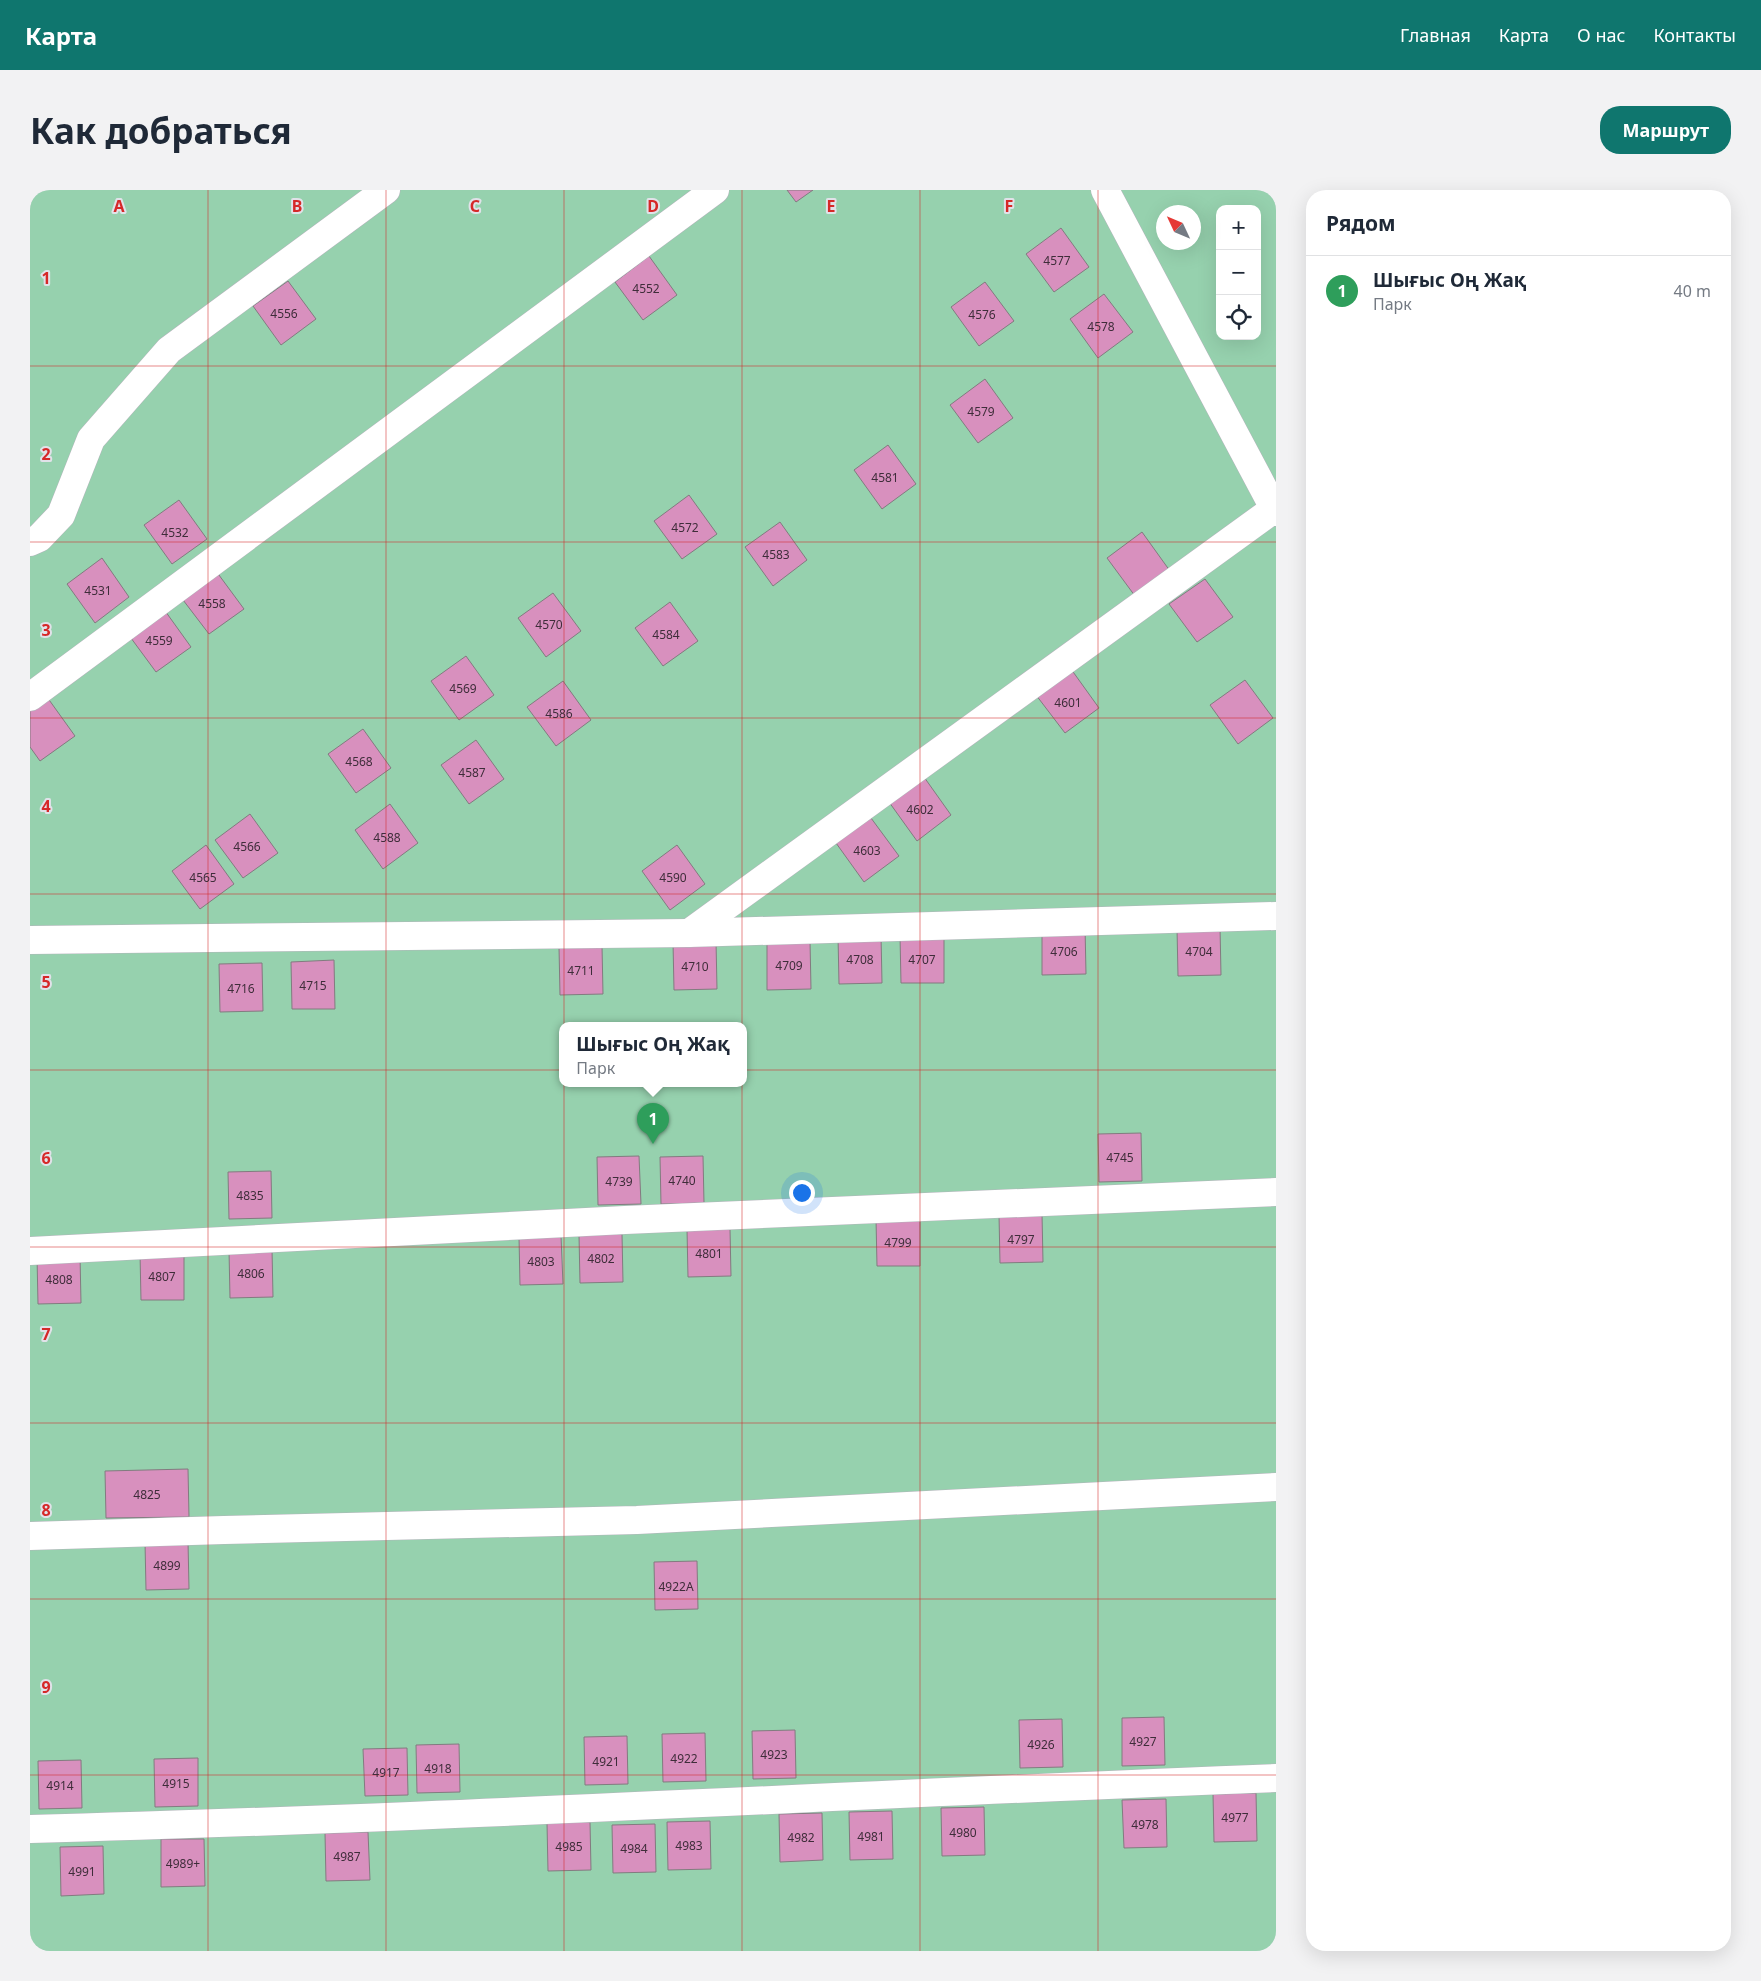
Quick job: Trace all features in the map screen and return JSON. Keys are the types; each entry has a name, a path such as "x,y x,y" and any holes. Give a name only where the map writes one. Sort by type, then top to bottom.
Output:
{"lane":[{"path":"30,542 39,538 61,515 91,439 169,350 386,190"},
{"path":"30,697 715,190"},
{"path":"688,933 1275,510 1105,190"},
{"path":"30,940 688,933 1276,916"},
{"path":"30,1251 625,1220 1276,1192"},
{"path":"30,1536 637,1520 1276,1487"},
{"path":"30,1829 246,1824 981,1789 1276,1778"}],"green space":[{"path":"30,190 1276,190 1276,1951 30,1951"}],"building":[{"path":"787,190 813,190 796,202"},
{"path":"1061,228 1089,267 1054,292 1026,254"},
{"path":"649,256 677,295 643,320 615,282"},
{"path":"288,281 316,319 281,345 253,306"},
{"path":"985,282 1014,321 979,346 951,307"},
{"path":"1104,294 1133,332 1098,358 1070,319"},
{"path":"985,379 1013,418 978,443 950,405"},
{"path":"888,445 916,484 882,509 854,470"},
{"path":"689,495 717,534 682,559 654,521"},
{"path":"179,500 207,539 172,564 144,525"},
{"path":"780,522 807,560 773,586 745,547"},
{"path":"1142,532 1170,571 1135,596 1107,558"},
{"path":"102,558 129,597 95,623 67,584"},
{"path":"216,571 244,609 209,634 180,596"},
{"path":"1205,579 1233,617 1197,642 1169,604"},
{"path":"553,593 581,631 546,657 518,618"},
{"path":"670,602 698,641 663,666 635,628"},
{"path":"163,608 191,647 156,672 128,634"},
{"path":"466,656 494,695 459,720 431,681"},
{"path":"1071,669 1099,708 1065,733 1036,695"},
{"path":"1245,680 1273,718 1238,744 1210,705"},
{"path":"563,681 591,720 556,746 527,707"},
{"path":"47,697 75,736 40,761 30,747 30,709"},
{"path":"363,729 391,768 356,793 328,754"},
{"path":"476,740 504,779 469,804 441,765"},
{"path":"924,777 951,815 917,841 889,802"},
{"path":"390,804 418,843 383,869 355,830"},
{"path":"250,814 278,853 243,878 215,840"},
{"path":"871,818 899,856 864,882 836,843"},
{"path":"206,845 234,884 200,909 172,871"},
{"path":"677,845 705,884 670,910 642,871"},
{"path":"1085,926 1086,974 1042,975 1042,927"},
{"path":"1220,927 1221,975 1178,976 1177,928"},
{"path":"881,935 882,983 839,984 838,936"},
{"path":"944,935 944,983 901,983 900,936"},
{"path":"716,941 717,989 674,990 673,942"},
{"path":"810,941 811,989 767,990 767,942"},
{"path":"602,946 603,994 560,995 559,947"},
{"path":"334,960 335,1009 292,1009 291,962"},
{"path":"262,963 263,1011 220,1012 219,964"},
{"path":"1141,1133 1142,1181 1099,1182 1098,1134"},
{"path":"639,1156 641,1204 598,1205 597,1157"},
{"path":"703,1156 704,1203 661,1204 660,1157"},
{"path":"271,1171 272,1218 229,1219 228,1172"},
{"path":"1042,1214 1043,1262 1000,1263 999,1215"},
{"path":"920,1218 920,1266 877,1266 876,1219"},
{"path":"687,1229 730,1229 731,1276 688,1277"},
{"path":"622,1234 623,1282 580,1283 579,1235"},
{"path":"561,1236 563,1284 520,1285 519,1237"},
{"path":"272,1249 273,1297 230,1298 229,1250"},
{"path":"184,1252 184,1300 141,1300 140,1253"},
{"path":"80,1255 81,1303 38,1304 37,1256"},
{"path":"188,1469 189,1517 106,1518 105,1471"},
{"path":"188,1541 189,1589 146,1590 145,1542"},
{"path":"697,1561 698,1609 655,1610 654,1562"},
{"path":"1164,1717 1165,1765 1122,1766 1122,1718"},
{"path":"1062,1719 1063,1767 1020,1768 1019,1720"},
{"path":"795,1730 796,1778 753,1779 752,1731"},
{"path":"705,1733 706,1781 663,1782 662,1734"},
{"path":"627,1736 628,1784 585,1785 584,1737"},
{"path":"459,1744 460,1792 417,1793 416,1745"},
{"path":"407,1748 408,1795 365,1796 363,1749"},
{"path":"198,1758 198,1806 155,1807 154,1759"},
{"path":"81,1760 82,1808 39,1809 38,1761"},
{"path":"1256,1793 1257,1841 1214,1842 1213,1794"},
{"path":"1166,1799 1167,1847 1124,1848 1122,1800"},
{"path":"984,1807 985,1855 942,1856 941,1808"},
{"path":"892,1811 893,1859 850,1860 849,1812"},
{"path":"822,1813 823,1860 780,1862 779,1814"},
{"path":"710,1821 711,1869 668,1870 667,1822"},
{"path":"590,1822 591,1870 548,1871 547,1823"},
{"path":"655,1824 656,1872 613,1873 612,1825"},
{"path":"368,1832 370,1880 326,1881 325,1833"},
{"path":"161,1839 204,1839 205,1886 161,1887"},
{"path":"103,1846 104,1894 61,1896 60,1847"}],"place":[{"name":"Шығыс Оң Жақ","path":"653,1144"}]}
